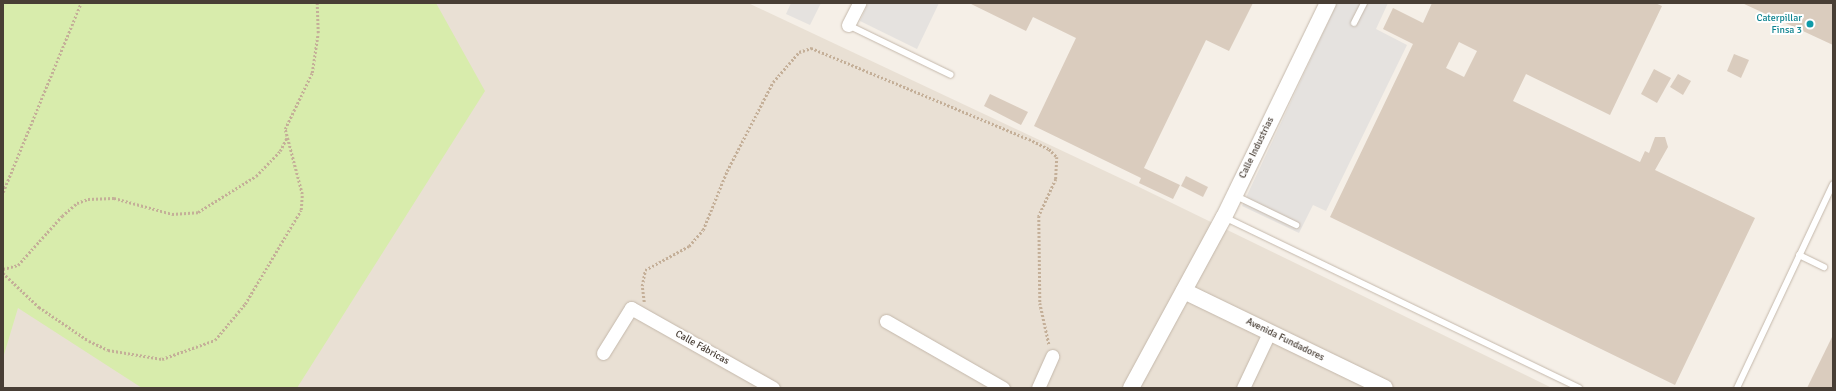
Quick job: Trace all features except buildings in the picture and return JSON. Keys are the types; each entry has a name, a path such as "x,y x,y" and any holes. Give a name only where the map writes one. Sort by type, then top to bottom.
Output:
{"street":[{"path":"848,25 859,3"},
{"name":"Calle Industrias","path":"1130,388 1224,217 1328,3"},
{"name":"Avenida Fundadores","path":"1184,292 1385,388"},
{"name":"Calle Fábricas","path":"603,353 631,308 773,388"},
{"path":"886,321 1003,388"},
{"path":"1243,388 1269,332"},
{"path":"1038,388 1052,356"}],"lane":[{"path":"1354,23 1364,3"},
{"path":"848,25 951,75"},
{"path":"1737,388 1833,184"},
{"path":"1234,196 1296,225"},
{"path":"1224,217 1579,388"},
{"path":"1799,255 1824,267"}],"path":[{"path":"3,192 81,3"},
{"path":"3,274 39,307 89,341 108,350 162,359 205,345 215,340 245,304 301,210 302,194 285,129 306,90 316,54 317,3"},
{"path":"647,317 642,286 645,270 689,246 703,230 727,171 773,82 799,52 811,48 1029,139 1049,149 1057,158 1056,179 1039,216 1040,303 1052,356"},
{"path":"3,269 18,265 66,213 88,199 114,198 172,214 198,212 230,195 261,172 280,151 287,137"}],"shaded area":[{"path":"3,3 748,3 1139,187 1552,388 3,388"},
{"path":"791,3 821,3 810,25 786,14"},
{"path":"868,3 939,3 917,49 860,21"},
{"path":"1337,3 1388,3 1376,29 1407,45 1326,211 1313,205 1299,233 1242,206"}],"green space":[{"path":"3,3 436,3 485,91 297,388 142,388 18,308 3,358"}],"place":[{"name":"Caterpillar Finsa 3","path":"1810,24"}]}
